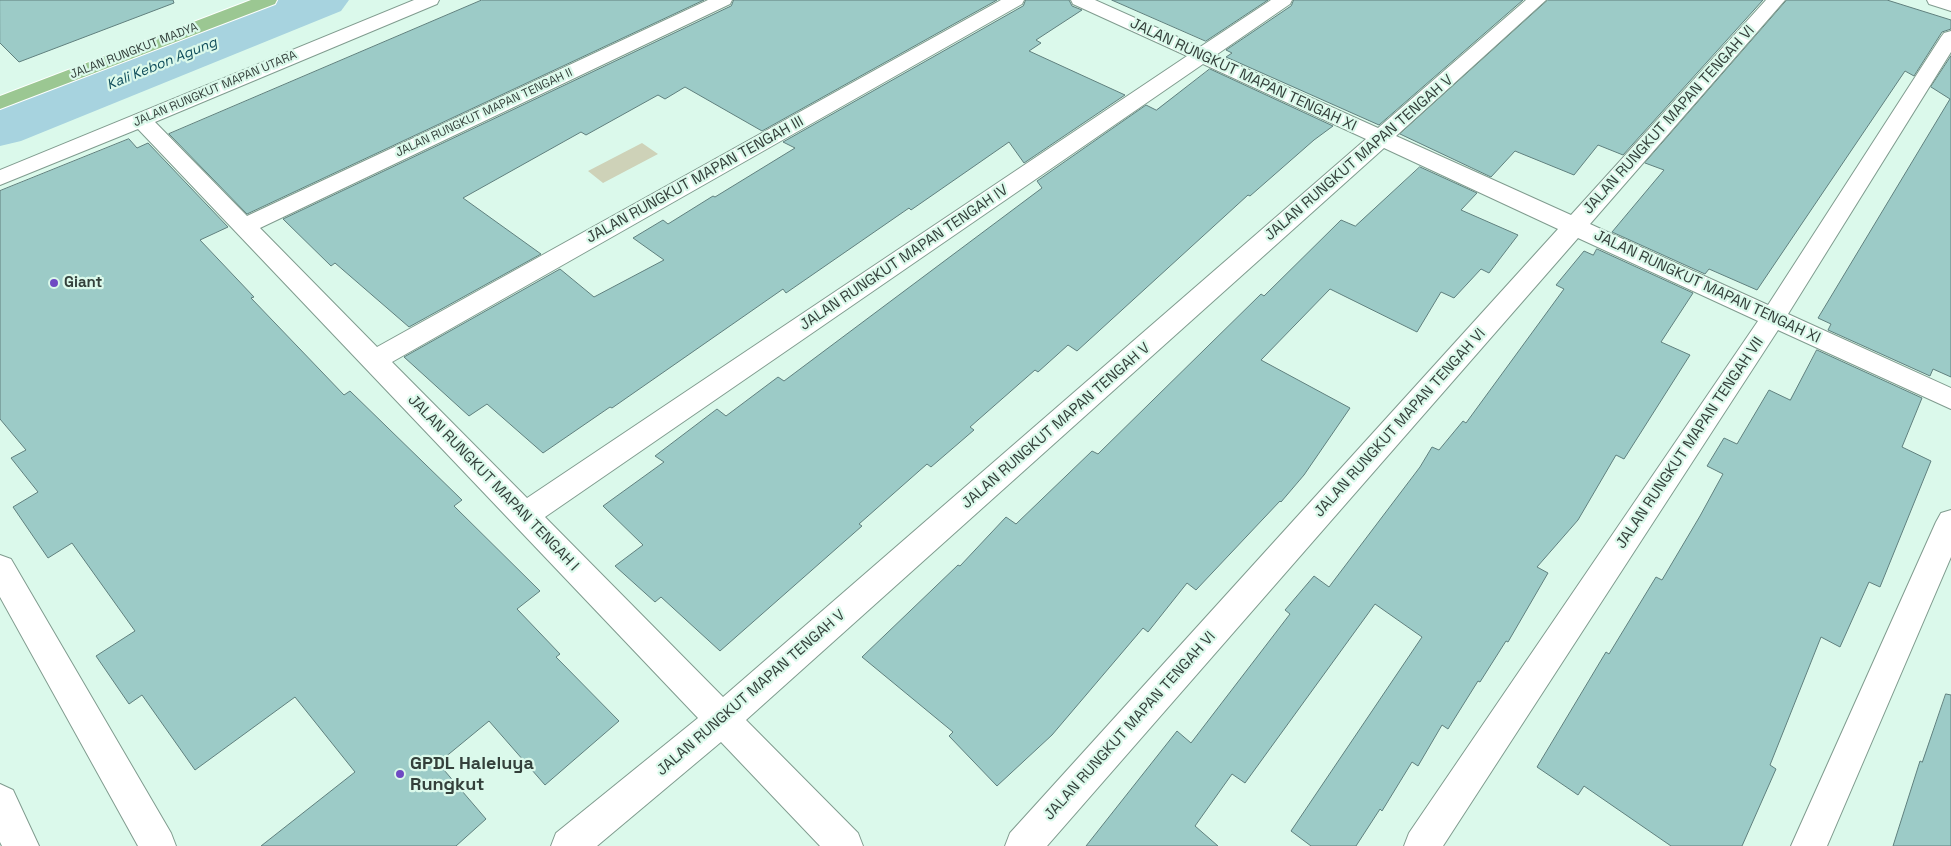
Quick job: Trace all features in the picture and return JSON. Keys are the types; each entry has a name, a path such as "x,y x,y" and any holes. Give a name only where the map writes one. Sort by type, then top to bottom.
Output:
{"main road":[{"name":"JALAN RUNGKUT MADYA","path":"1,102 268,0"}],"street":[{"name":"JALAN RUNGKUT MAPAN UTARA","path":"0,178 430,0"},
{"name":"JALAN RUNGKUT MAPAN TENGAH II","path":"245,226 723,0"},
{"name":"JALAN RUNGKUT MAPAN TENGAH III","path":"375,360 1015,0"},
{"name":"JALAN RUNGKUT MAPAN TENGAH XI","path":"1080,0 1951,399"},
{"name":"JALAN RUNGKUT MAPAN TENGAH IV","path":"525,515 1283,0"},
{"name":"JALAN RUNGKUT MAPAN TENGAH V","path":"569,846 722,720 1537,0"},
{"name":"JALAN RUNGKUT MAPAN TENGAH VI","path":"1023,846 1776,0"},
{"path":"1936,0 1951,5"},
{"name":"JALAN RUNGKUT MAPAN TENGAH VII","path":"1422,846 1773,318 1951,37"},
{"name":"JALAN RUNGKUT MAPAN TENGAH I","path":"141,120 845,846"},
{"path":"1809,846 1951,522"},
{"path":"0,568 158,846"},
{"path":"0,802 21,846"}],"green space":[{"path":"642,143 658,154 603,183 588,171"}],"building":[{"path":"0,0 173,0 174,3 19,62 0,43"},
{"path":"482,0 704,0 247,214 169,134"},
{"path":"734,0 997,0 762,131 685,87 665,99 658,95 586,135 581,132 463,198 541,254 409,327 335,263 331,266 283,219 731,6"},
{"path":"1026,0 1069,0 1072,6 1082,10 1036,40 1041,43 1029,51 1125,95 1024,163 1009,142 786,293 783,289 612,408 610,407 543,453 487,404 469,416 404,357 560,269 594,297 664,260 633,238 663,220 668,224 713,196 715,197 795,148 783,142 1023,6"},
{"path":"1112,0 1268,0 1206,41"},
{"path":"1294,0 1523,0 1379,125 1226,57 1232,53 1226,50 1291,6"},
{"path":"1548,0 1763,0 1623,155 1598,145 1574,175 1515,151 1491,177 1400,134"},
{"path":"1787,0 1887,0 1951,20 1951,29 1942,32 1914,76 1905,71 1757,290 1709,269 1705,274 1612,232 1664,170 1645,163"},
{"path":"1951,56 1951,377 1933,369 1930,376 1828,330 1831,324 1818,318 1950,99 1931,87"},
{"path":"1210,69 1333,126 1314,140 1250,196 1248,195 1077,351 1068,345 1038,372 1035,370 970,427 974,430 931,467 927,464 859,524 862,526 720,651 661,597 655,602 615,566 643,545 603,506 664,462 655,456 717,409 726,416 778,377 784,381 1042,188 1037,181 1146,105 1156,110"},
{"path":"129,139 137,148 148,143 228,227 200,240 254,297 251,298 344,395 350,391 462,500 454,506 540,591 517,609 560,654 556,657 619,721 545,785 489,721 438,763 486,819 456,846 261,846 355,772 295,697 195,770 142,695 129,704 96,656 135,631 72,543 48,558 13,507 38,492 11,458 26,450 0,419 0,191"},
{"path":"1420,167 1477,193 1461,210 1518,235 1489,273 1481,269 1454,298 1441,292 1417,332 1330,289 1261,360 1350,408 1304,475 1281,502 1196,590 1187,583 1148,632 1143,628 1052,735 997,786 949,736 953,732 862,657 958,565 960,566 1006,517 1016,524 1092,451 1098,454 1261,294 1264,296 1341,220 1355,226"},
{"path":"1597,249 1693,293 1661,342 1690,355 1624,459 1616,455 1578,520 1537,567 1548,573 1508,642 1506,641 1480,682 1478,681 1448,729 1442,725 1418,766 1412,762 1382,811 1380,809 1356,846 1311,846 1291,831 1422,637 1375,604 1245,783 1232,774 1195,826 1218,846 1086,846 1177,731 1191,743 1290,614 1285,610 1314,576 1329,587 1420,467 1432,447 1439,450 1463,421 1466,423 1564,289 1556,285 1584,251 1593,255"},
{"path":"1817,350 1922,398 1902,447 1931,461 1880,587 1869,582 1840,647 1821,637 1770,765 1776,769 1742,846 1671,846 1584,786 1578,795 1537,767 1606,652 1609,654 1656,577 1662,580 1700,516 1723,474 1707,466 1724,438 1737,444 1769,390 1790,400"},
{"path":"1946,694 1951,695 1951,846 1893,846 1920,761 1922,762"}],"waterway":[{"name":"Kali Kebon Agung","path":"0,128 323,0"}],"place":[{"name":"Giant","path":"54,283"},
{"name":"GPDL Haleluya Rungkut","path":"400,774"}]}
